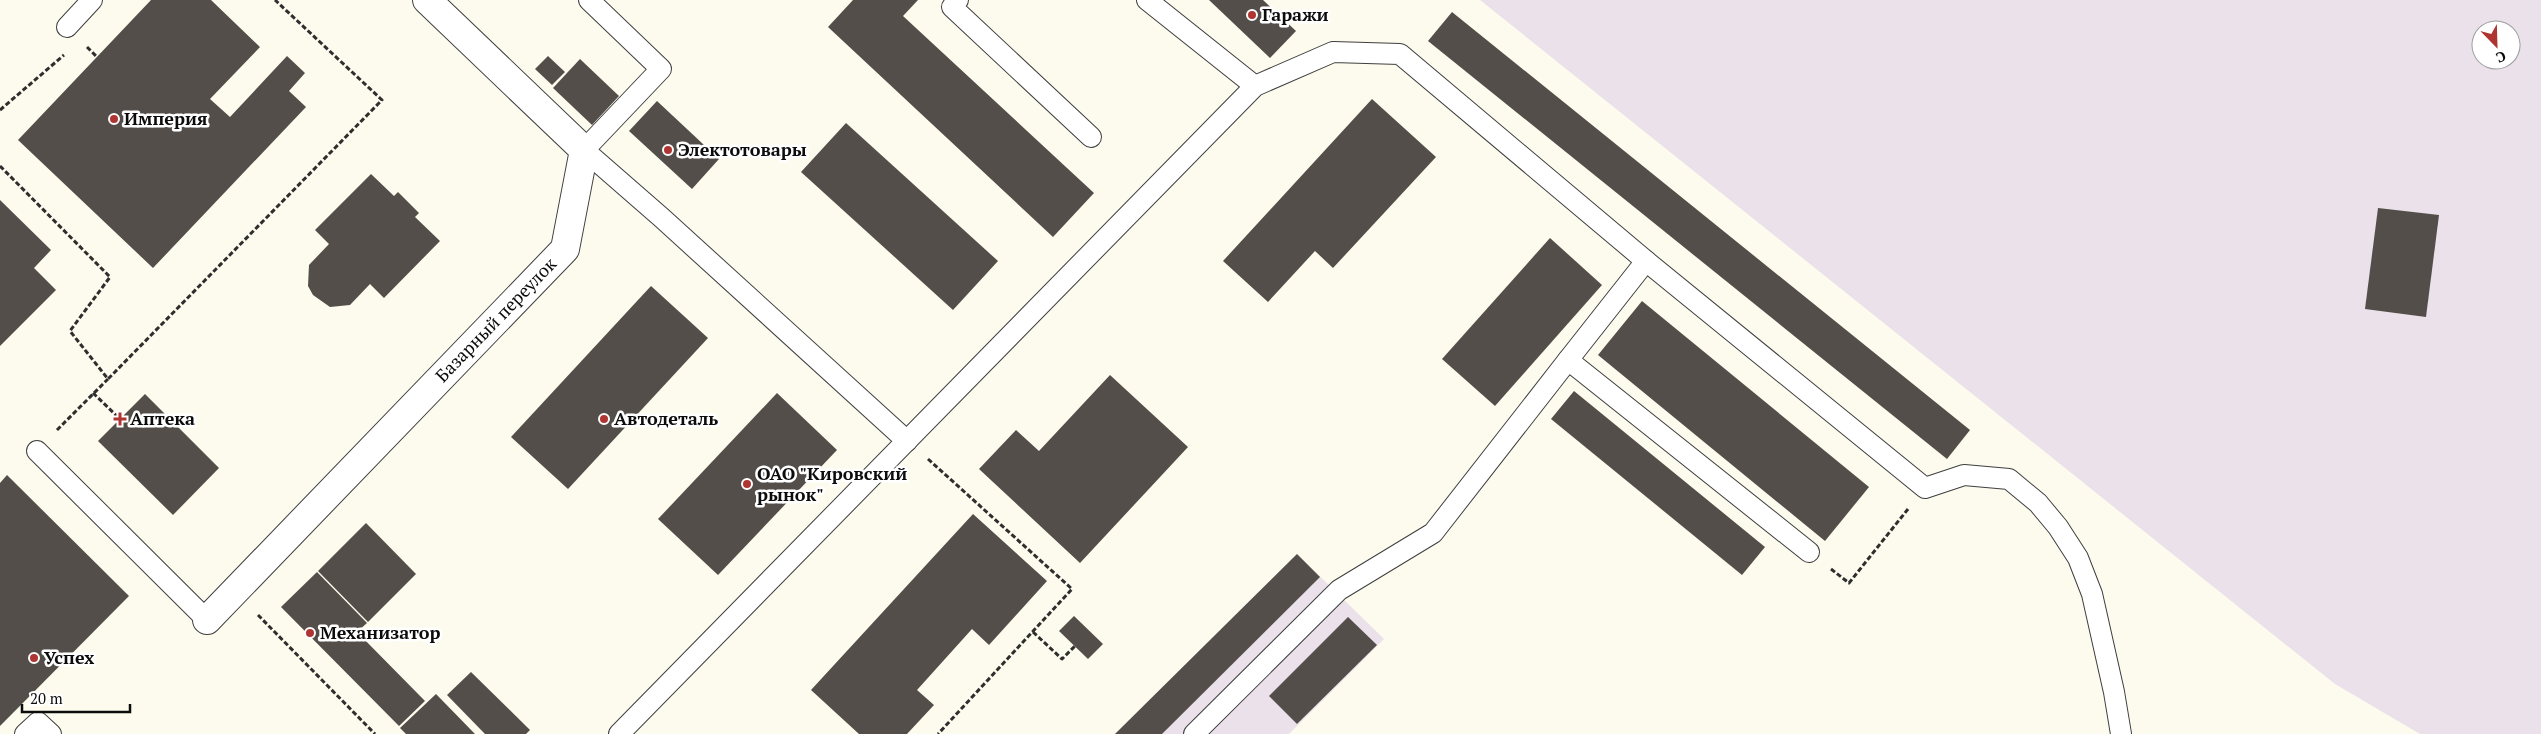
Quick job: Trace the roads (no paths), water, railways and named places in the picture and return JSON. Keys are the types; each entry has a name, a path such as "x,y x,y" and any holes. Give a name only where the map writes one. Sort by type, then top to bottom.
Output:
{"street":[{"path":"427,0 584,150"},
{"name":"Базарный переулок","path":"207,620 565,249 584,150"}],"lane":[{"path":"66,27 92,0"},
{"path":"589,0 662,69 584,150 670,225 907,441"},
{"path":"958,0 952,7 1091,138"},
{"path":"1147,0 1255,86"},
{"path":"619,734 1255,86 1333,52 1400,54 1646,261 1925,488 1964,475 2009,479 2038,503 2058,527 2078,558 2092,594 2114,692 2121,734"},
{"path":"1194,734 1339,590 1433,533 1646,261"},
{"path":"1568,360 1809,552"},
{"path":"36,451 207,620"},
{"path":"26,734 38,722 51,734"}],"place":[{"name":"Гаражи","path":"1252,15"},
{"name":"Империя","path":"114,119"},
{"name":"Электотовары","path":"668,150"},
{"name":"Аптека","path":"120,419"},
{"name":"Автодеталь","path":"604,419"},
{"name":"ОАО \"Кировский рынок\"","path":"747,484"},
{"name":"Механизатор","path":"310,633"},
{"name":"Успех","path":"34,658"}]}
